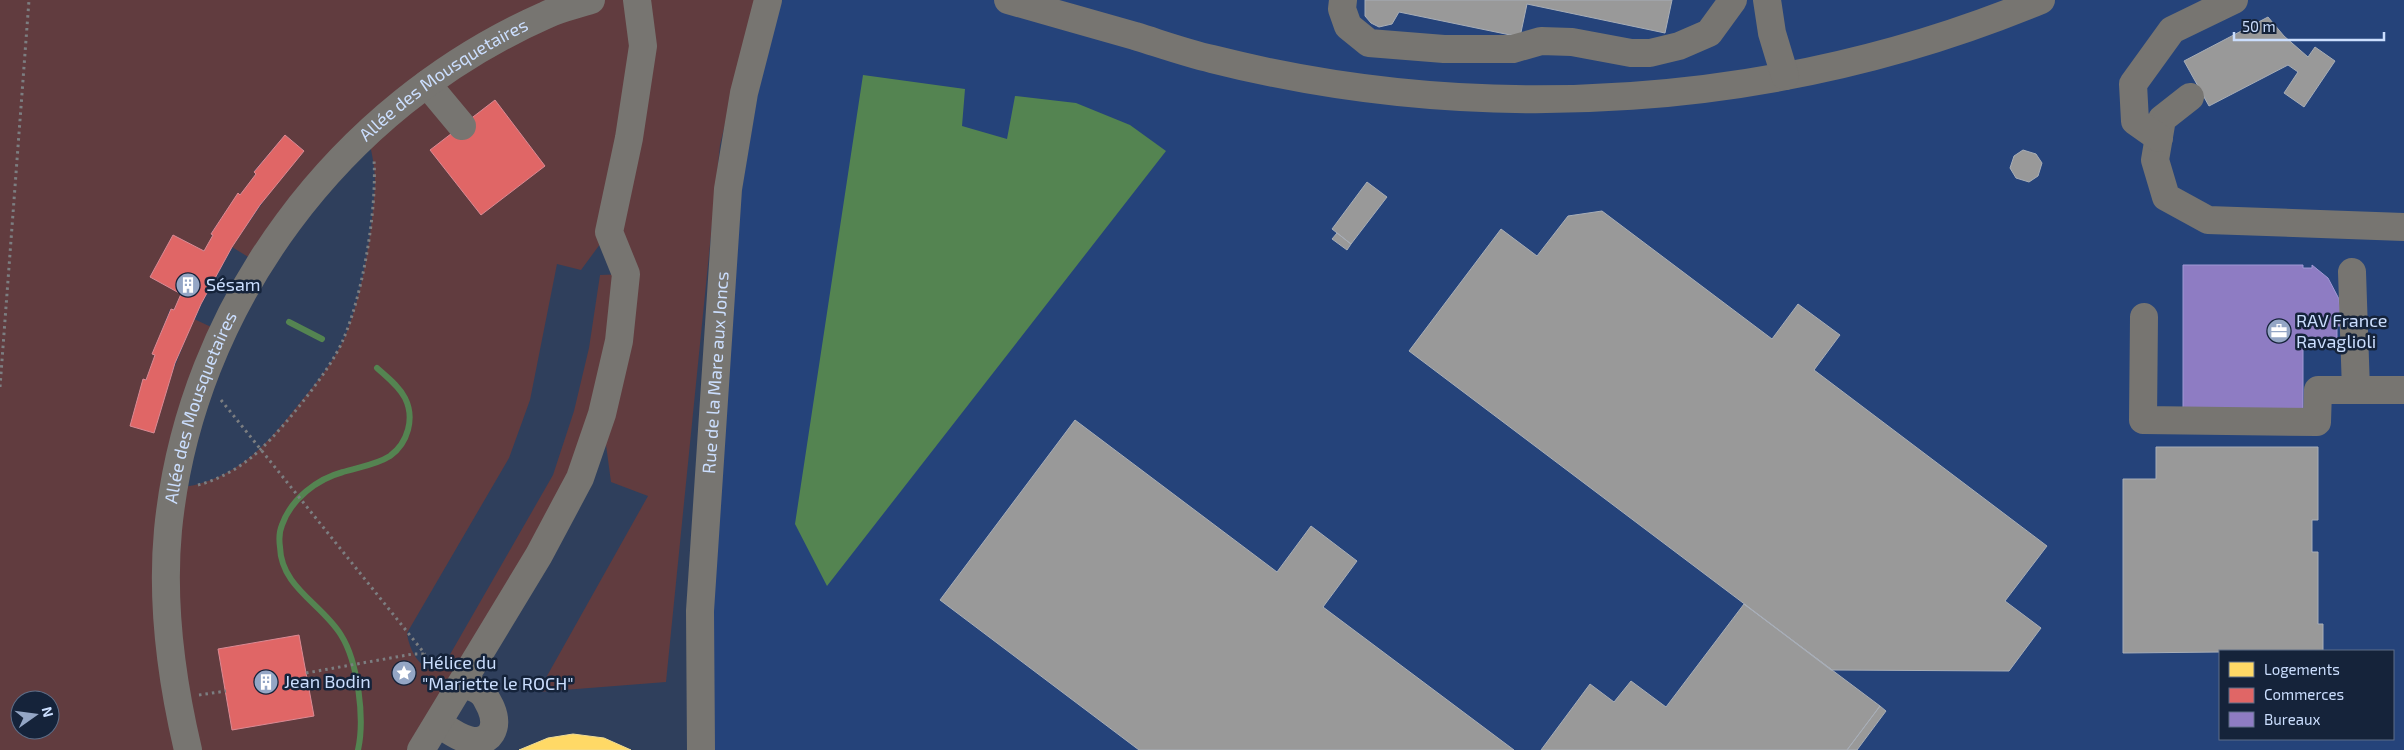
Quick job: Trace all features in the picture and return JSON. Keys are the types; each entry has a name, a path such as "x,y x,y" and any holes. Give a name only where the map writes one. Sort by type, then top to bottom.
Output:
{"street":[{"name":"Allée des Mousquetaires","path":"188,750 176,698 169,654 168,530 182,448 203,382 233,308 258,263 308,194 332,166 367,132 428,84 544,7 591,0"},
{"path":"421,750 463,684 539,554 580,478 602,414 619,340 626,274 609,232 629,138 642,56 642,27 637,0"},
{"name":"Rue de la Mare aux Joncs","path":"701,750 700,611 728,189 744,93 768,0"},
{"path":"1008,0 1212,59 1348,85 1421,95 1483,100 1597,98 1672,93 1785,76 1915,45 2041,0"},
{"path":"1343,0 1342,9 1348,26 1369,42 1444,49 1513,49 1541,41 1572,42 1631,53 1650,53 1679,46 1709,33 1733,0"},
{"path":"1767,0 1772,33 1785,76"},
{"path":"2159,138 2135,121 2134,84 2172,30 2234,0"},
{"path":"428,84 462,126"},
{"path":"2190,97 2162,119 2155,160 2166,197 2208,220 2404,227"},
{"path":"2352,272 2356,390"},
{"path":"2144,317 2143,420 2316,422 2318,390 2404,390"},
{"path":"438,723 455,734 470,740 480,740 490,736 495,728 495,719 490,707 482,692 463,684"}],"path":[{"path":"0,387 29,0"},
{"path":"175,488 196,486 222,476 260,450 314,385 339,348 347,331 357,293 371,222 375,181 373,157 367,132"},
{"path":"203,382 210,386 425,654 412,654 306,673"}],"shaded area":[{"path":"0,0 755,0 720,145 666,682 538,692 648,496 611,482 602,415 421,750 0,750","holes":["367,133 375,176 374,200 365,263 356,305 339,349 324,372 276,432 248,459 216,478 176,488 222,332 194,319 167,386 146,380 155,355 153,353 170,309 174,310 181,294 150,277 173,235 204,251 213,235 211,233 238,194 240,195 256,174 254,171 285,135 304,151 273,188 232,247 258,263","609,232 625,274 600,275 589,348 574,411 553,475 448,658 439,671 432,670 417,658 410,646 407,633 509,458 530,400 557,264 581,270"]},
{"path":"768,0 2404,0 2404,750 701,750 714,389"},
{"path":"863,75 965,89 962,126 1007,139 1015,96 1076,103 1130,125 1166,151 827,586 795,524"}],"building: Logements":[{"path":"573,734 604,738 631,750 519,750 548,738"}],"building: Commerces":[{"path":"495,100 545,166 481,215 430,150"},
{"name":"Sésam","path":"285,135 304,151 260,205 232,247 201,304 175,363 154,433 130,426 143,379 146,380 155,355 152,354 171,309 174,310 181,294 150,277 173,235 204,251 213,235 211,234 238,193 240,195 256,174 254,172"},
{"name":"Jean Bodin","path":"299,635 314,716 232,730 218,649"}],"building: Bureaux":[{"path":"2183,265 2303,265 2303,268 2312,268 2312,265 2328,278 2339,299 2341,326 2337,326 2337,344 2312,344 2312,347 2303,347 2303,415 2183,415"}],"building: Industrie":[{"path":"1365,0 1672,0 1665,33 1527,4 1520,37 1399,12 1392,24 1379,27 1371,23 1365,16"},
{"path":"2268,17 2284,36 2308,57 2315,47 2335,61 2304,107 2284,93 2298,72 2288,65 2209,106 2184,61"},
{"path":"2023,150 2036,154 2042,163 2038,176 2029,182 2016,178 2010,168 2014,156"},
{"path":"1367,182 1387,197 1351,244 1332,229"},
{"path":"1602,211 1772,339 1798,304 1840,335 1814,370 2047,546 2005,601 2041,628 2009,671 1832,670 1409,351 1501,229 1537,256 1568,216"},
{"path":"1337,233 1351,244 1347,250 1332,239"},
{"path":"1075,420 1277,572 1311,526 1357,561 1323,607 1514,750 1139,750 940,600"},
{"path":"2156,447 2318,447 2318,520 2312,520 2312,552 2318,552 2318,624 2323,624 2323,650 2219,650 2219,652 2123,653 2123,479 2156,479"},
{"path":"1744,604 1880,706 1847,750 1541,750 1590,684 1614,702 1631,681 1666,707"},
{"path":"1744,604 1832,670 1831,670"},
{"path":"1880,706 1886,711 1857,750 1847,750"}],"waterway":[{"path":"289,322 322,339"},
{"path":"358,750 361,723 360,707 356,675 347,646 333,624 287,573 282,561 279,536 286,516 306,491 333,475 385,459 396,451 401,444 408,430 408,406 400,390 377,368"}],"place":[{"name":"Sésam","path":"188,285"},
{"name":"RAV France Ravaglioli","path":"2279,331"},
{"name":"Hélice du \"Mariette le ROCH\"","path":"404,673"},
{"name":"Jean Bodin","path":"266,682"}]}
